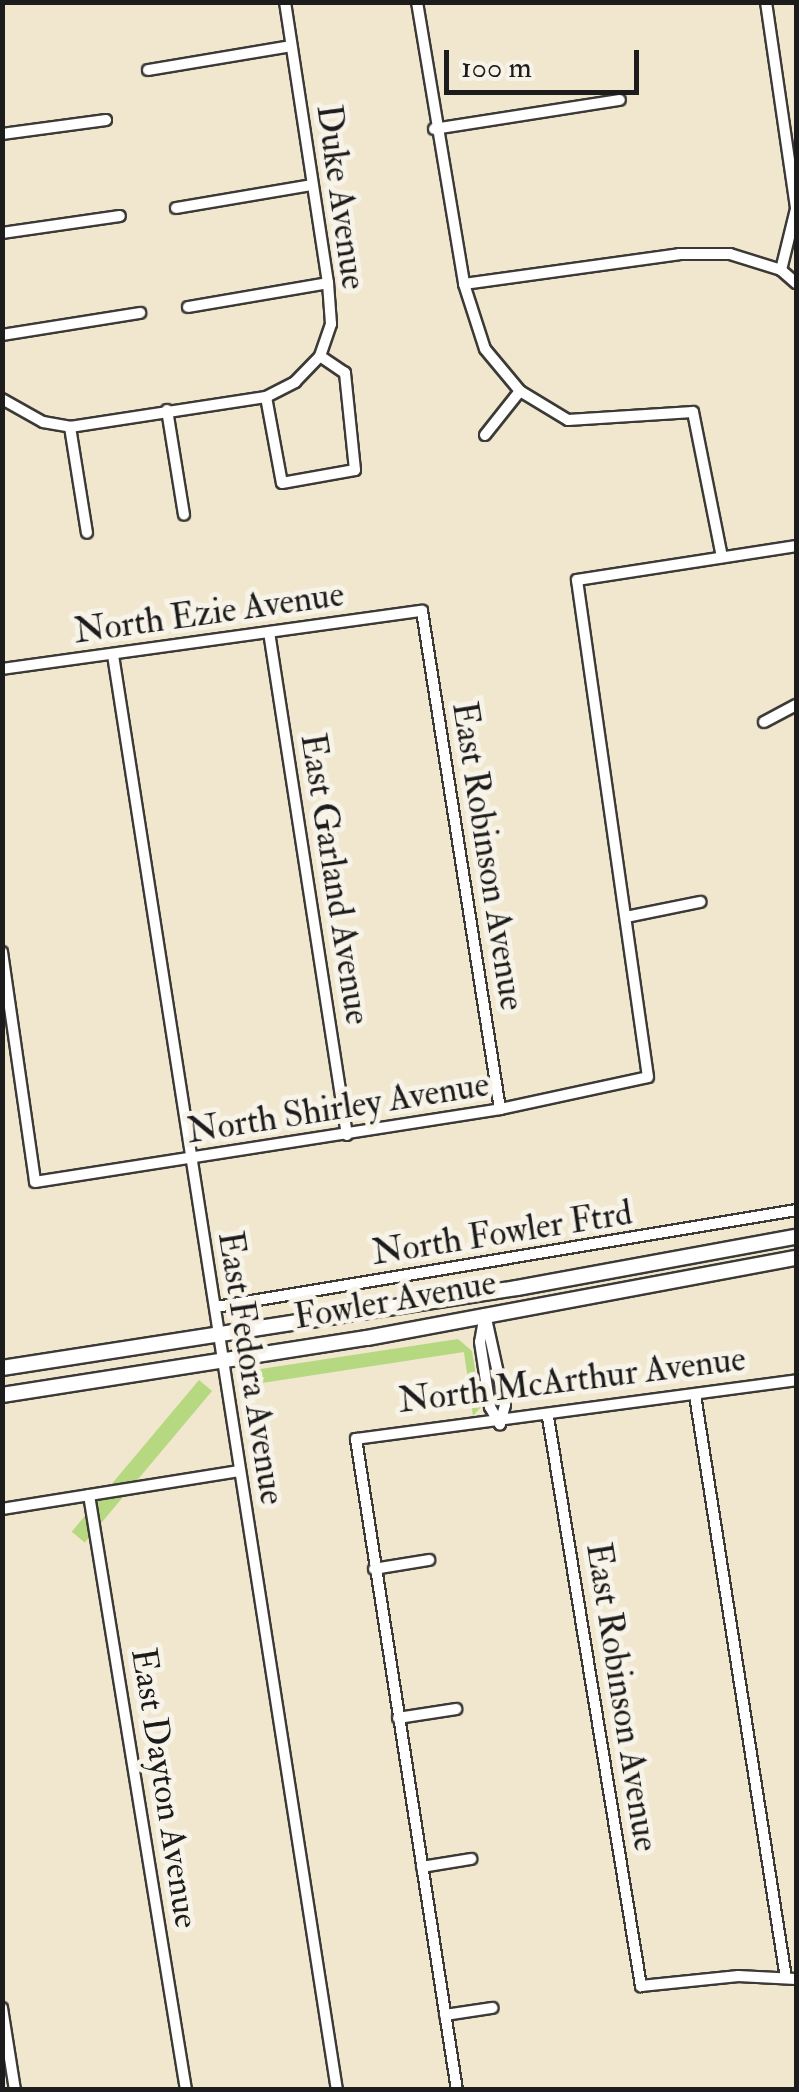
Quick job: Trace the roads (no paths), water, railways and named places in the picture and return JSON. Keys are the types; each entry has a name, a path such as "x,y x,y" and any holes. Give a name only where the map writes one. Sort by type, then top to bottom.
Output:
{"main road":[{"path":"2,1368 518,1288 796,1237"},
{"name":"Fowler Avenue","path":"2,1395 224,1361 796,1258"}],"street":[{"name":"Duke Avenue","path":"284,2 328,284 331,324 320,356"},
{"path":"417,2 434,129 464,284 484,348 520,391 568,420 693,412 722,557"},
{"path":"766,2 796,208 781,270"},
{"path":"148,70 292,46"},
{"path":"434,129 620,100"},
{"path":"2,134 106,120"},
{"path":"176,208 312,184"},
{"path":"2,233 120,216"},
{"path":"464,284 679,254 730,254 781,270 796,284"},
{"path":"188,307 328,284"},
{"path":"2,335 140,313"},
{"path":"2,398 42,422 70,427 266,398 295,382 320,356 345,373 355,470 282,483 266,398"},
{"path":"485,435 520,391"},
{"path":"167,410 184,515"},
{"path":"70,427 87,533"},
{"path":"700,902 626,917 577,580 796,546"},
{"name":"North Ezie Avenue","path":"2,669 422,611"},
{"name":"East Robinson Avenue","path":"422,611 500,1110"},
{"name":"East Garland Avenue","path":"269,632 347,1135"},
{"name":"East Fedora Avenue","path":"113,655 337,2090"},
{"path":"764,722 796,705"},
{"name":"North Shirley Avenue","path":"2,952 36,1182 500,1110 648,1077 626,917"},
{"name":"North Fowler Ftrd","path":"216,1307 796,1210"},
{"path":"484,1314 505,1405 500,1424"},
{"name":"North McArthur Avenue","path":"374,1569 356,1439 424,1426 500,1424 796,1380"},
{"path":"695,1395 791,1979"},
{"name":"East Robinson Avenue","path":"548,1417 641,1986 791,1979"},
{"path":"2,1509 239,1471"},
{"name":"East Dayton Avenue","path":"89,1495 186,2090"},
{"path":"429,1560 374,1569 457,2090"},
{"path":"398,1718 456,1709"},
{"path":"422,1867 471,1859"},
{"path":"2,2008 16,2090"},
{"path":"446,2014 492,2008"}]}
